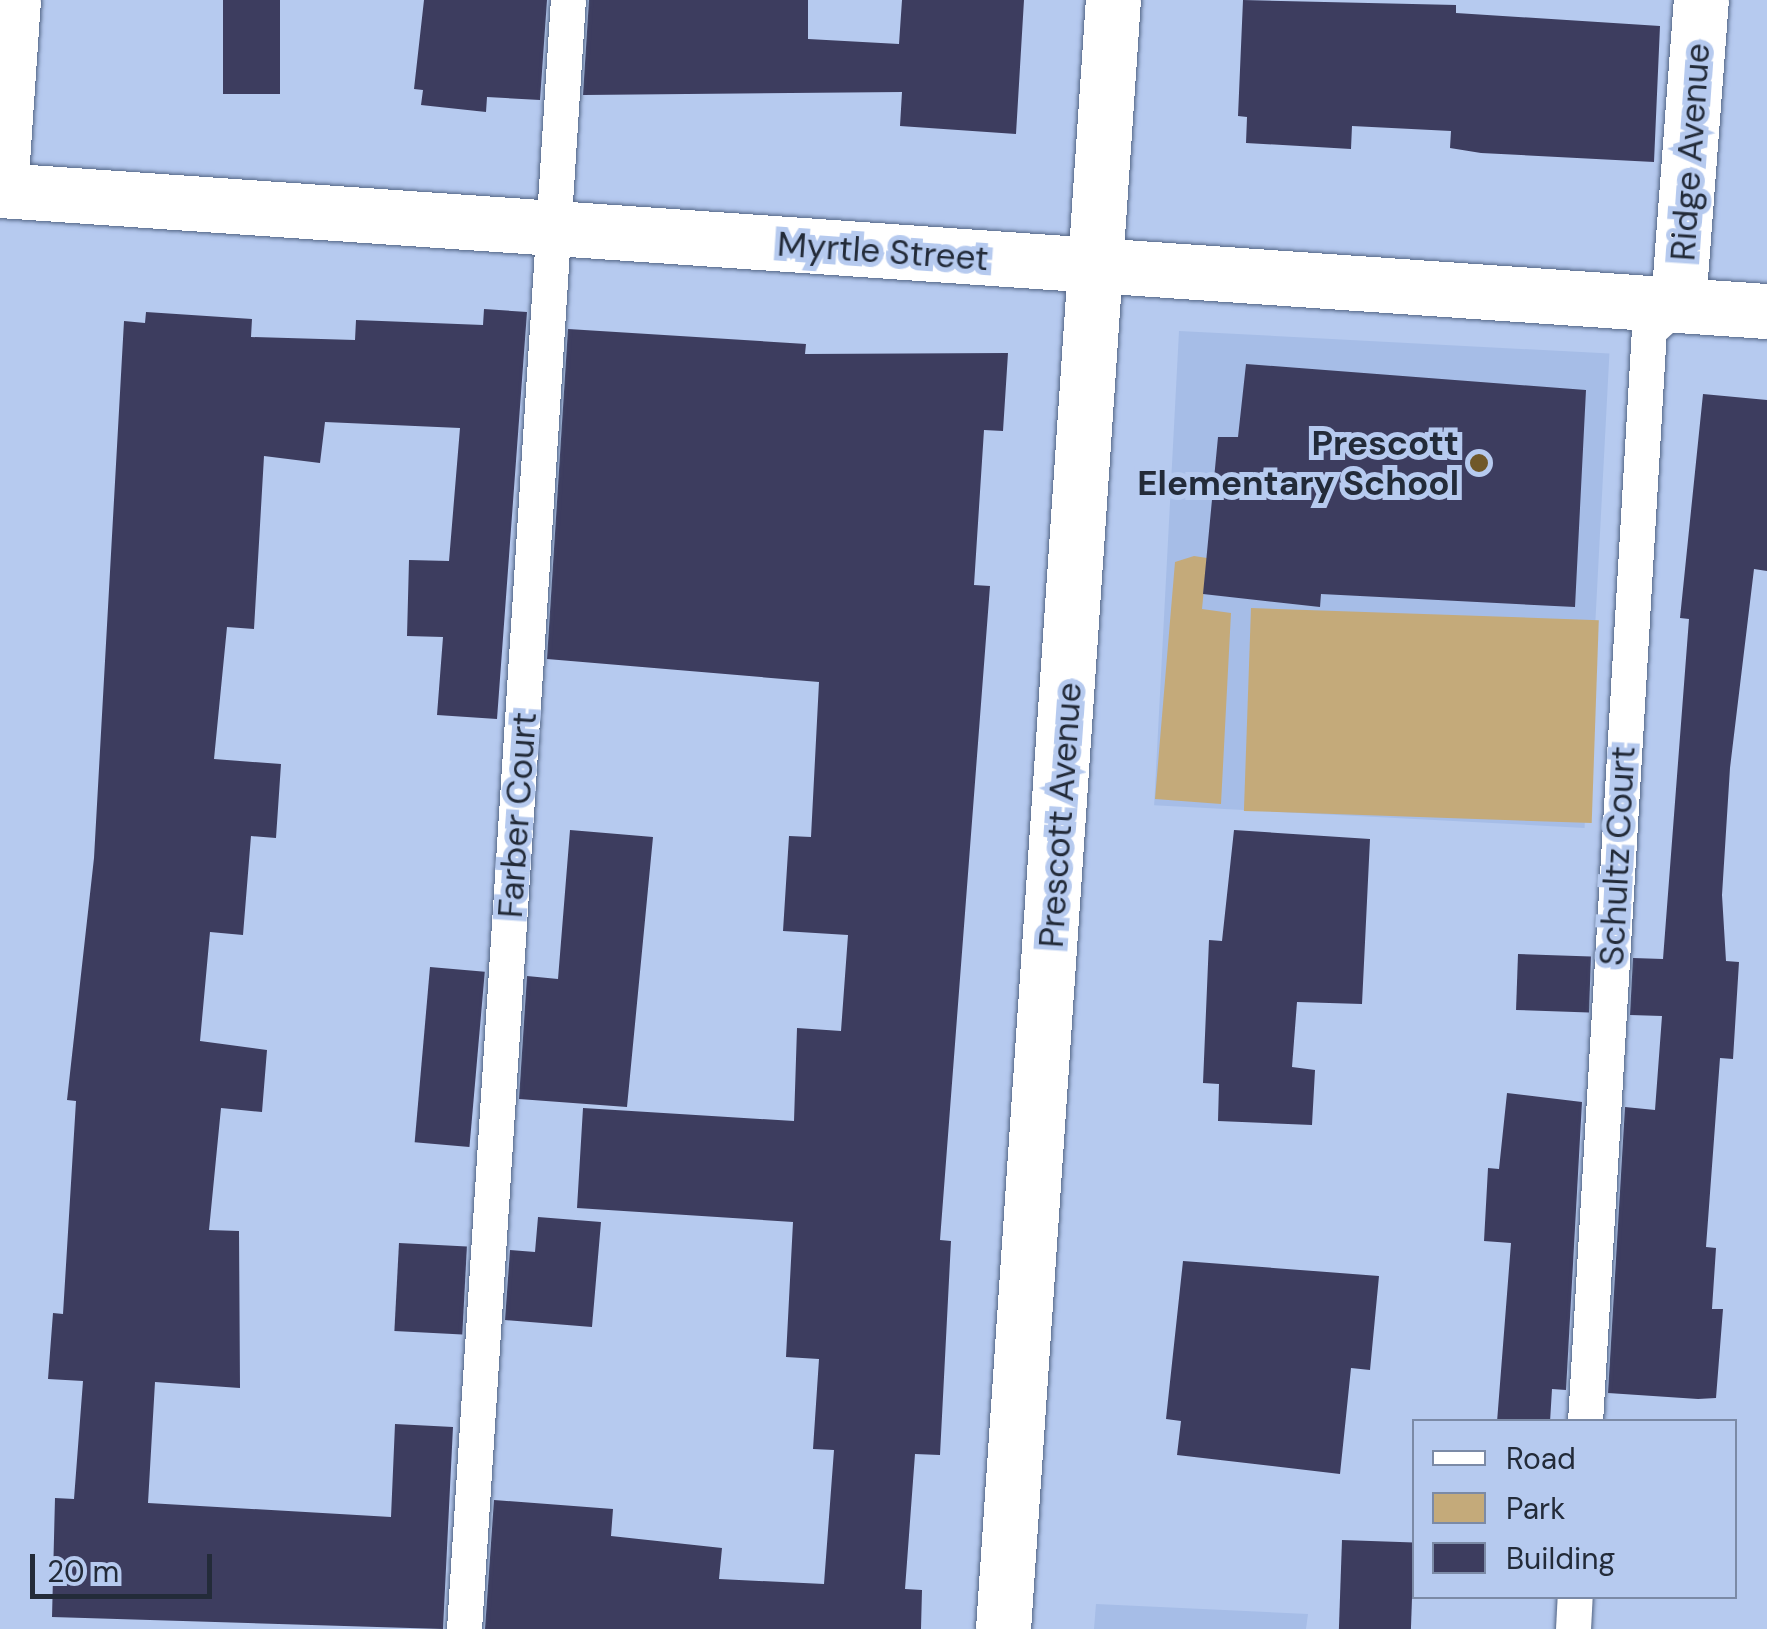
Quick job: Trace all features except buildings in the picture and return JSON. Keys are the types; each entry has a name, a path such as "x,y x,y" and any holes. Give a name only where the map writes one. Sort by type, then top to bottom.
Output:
{"street":[{"path":"0,190 13,0"},
{"name":"Prescott Avenue","path":"1003,1629 1113,0"},
{"name":"Ridge Avenue","path":"1678,304 1701,0"},
{"name":"Myrtle Street","path":"0,190 1767,311"}],"lane":[{"name":"Farber Court","path":"464,1629 568,0"},
{"name":"Schultz Court","path":"1585,1419 1648,330 1678,304"},
{"path":"1573,1629 1575,1599"}],"shaded area":[{"path":"1179,331 1609,354 1585,828 1154,805"},
{"path":"1096,1604 1308,1614 1306,1629 1094,1629"}],"green space":[{"path":"1194,556 1207,558 1202,609 1231,613 1221,804 1155,799 1175,562"},
{"path":"1251,608 1599,620 1592,823 1244,811"}],"place":[{"name":"Prescott Elementary School","path":"1479,463"}]}
